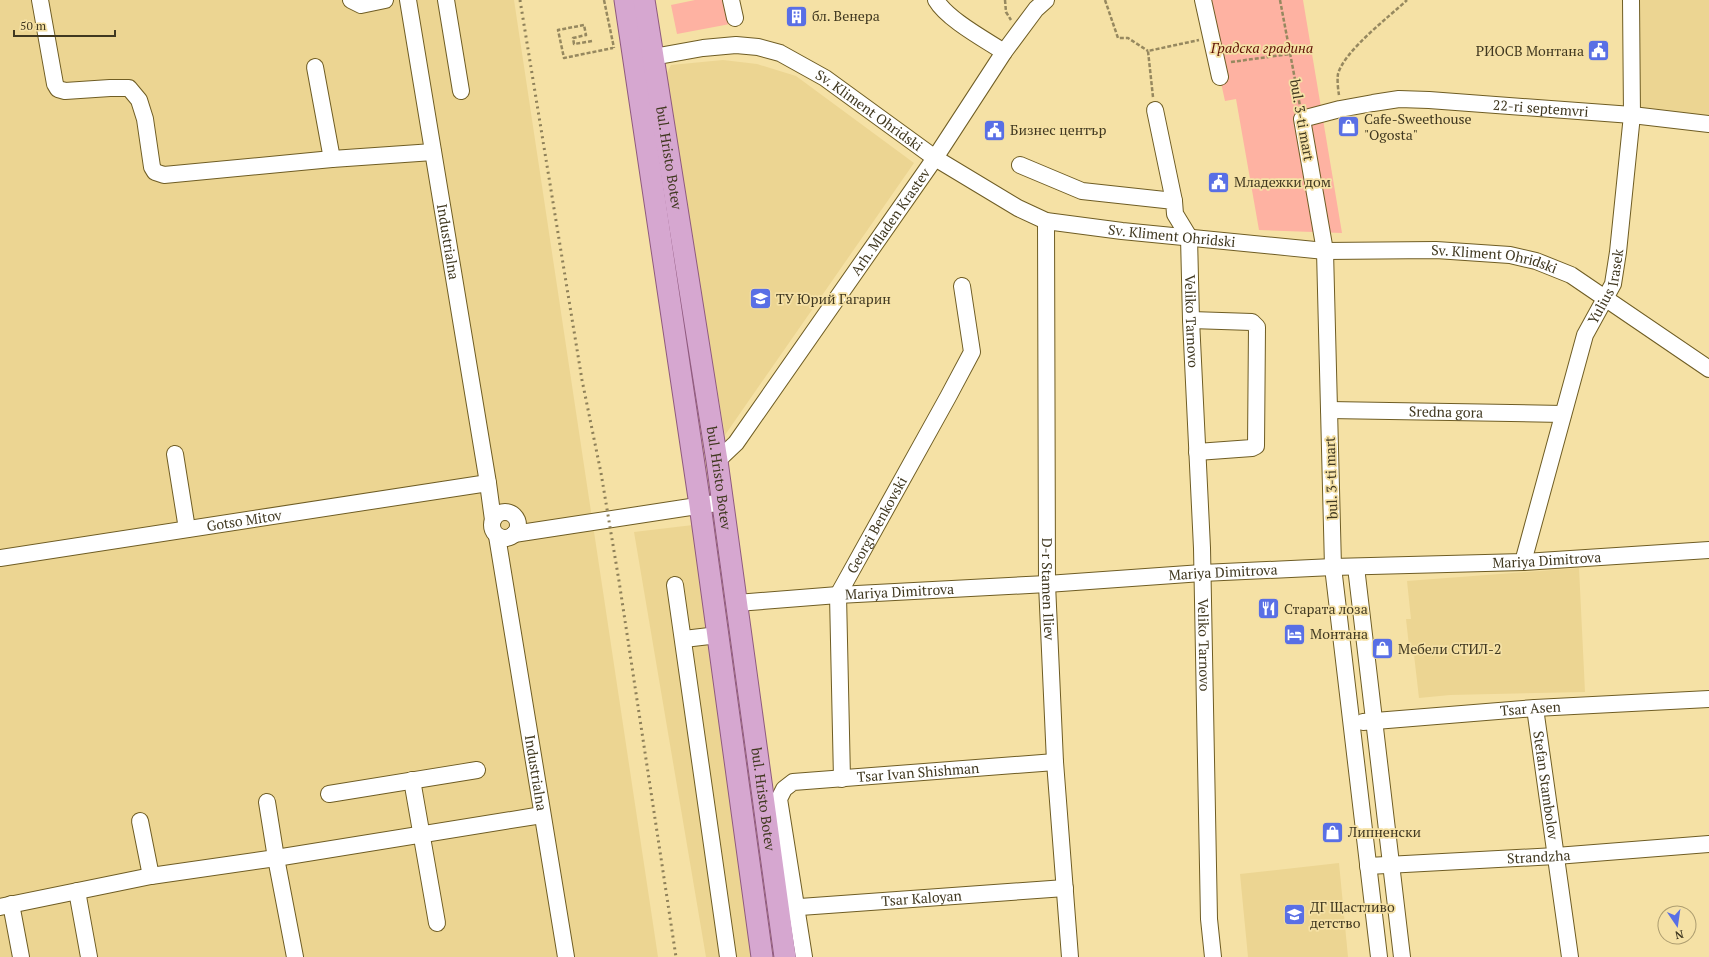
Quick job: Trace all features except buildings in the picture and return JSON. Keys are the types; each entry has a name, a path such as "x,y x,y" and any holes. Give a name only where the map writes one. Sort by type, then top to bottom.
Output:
{"main road":[{"name":"bul. Hristo Botev","path":"625,0 644,59 717,461 738,603 788,908 785,957"},
{"name":"bul. Hristo Botev","path":"644,0 644,59 700,506 762,957"}],"street":[{"path":"40,0 55,84 58,89 129,88 139,100 145,119 152,167 155,172 164,175 332,159 433,152"},
{"path":"351,0 361,5 385,0"},
{"name":"Industrialna","path":"408,0 488,483 507,527 505,589 566,957"},
{"path":"446,0 461,91"},
{"path":"731,0 735,18"},
{"path":"936,0 940,8 1004,52"},
{"name":"Arh. Mladen Krastev","path":"717,461 736,443 935,158 1004,52 1036,8 1046,0"},
{"path":"1203,0 1218,70"},
{"name":"Yulius Irasek","path":"1523,562 1585,335 1613,284 1618,252 1632,115 1631,0"},
{"name":"Sv. Kliment Ohridski","path":"644,59 703,48 736,45 758,47 780,53 825,78 935,158 1018,208 1046,221 1325,251 1436,250 1510,255 1536,261 1571,275 1709,369"},
{"path":"315,67 332,159"},
{"name":"22-ri septemvri","path":"1302,119 1340,109 1399,99 1632,115 1709,124"},
{"path":"1155,110 1174,202 1175,214 1189,237"},
{"name":"bul. 3-ti mart","path":"1302,119 1325,251 1333,567 1378,957"},
{"path":"1020,165 1082,191 1174,202"},
{"name":"D-r Stamen Iliev","path":"1046,221 1047,584 1055,762 1070,957"},
{"name":"Veliko Tarnovo","path":"1189,237 1191,320 1202,573 1209,919 1213,957"},
{"name":"Georgi Benkovski","path":"838,595 972,352 962,286"},
{"path":"1191,320 1252,322 1257,327 1256,446 1252,448 1197,452"},
{"name":"Sredna gora","path":"1329,410 1563,414"},
{"path":"176,454 187,529"},
{"name":"Gotso Mitov","path":"0,558 488,483"},
{"path":"507,527 582,524 723,502"},
{"name":"Mariya Dimitrova","path":"738,603 838,595 1047,584 1202,573 1333,567 1523,562 1709,550"},
{"path":"1356,567 1402,957"},
{"path":"675,585 684,639 728,957"},
{"path":"838,595 842,779"},
{"path":"684,639 718,635"},
{"name":"Tsar Asen","path":"1352,724 1535,708 1709,699"},
{"name":"Stefan Stambolov","path":"1535,708 1570,957"},
{"name":"Tsar Ivan Shishman","path":"788,908 779,799 784,789 793,782 1055,762"},
{"path":"329,794 477,770"},
{"path":"412,780 437,923"},
{"path":"267,802 295,957"},
{"path":"21,957 6,905 152,876 276,858 542,815"},
{"path":"140,821 152,876"},
{"name":"Strandzha","path":"1368,866 1556,856 1709,844"},
{"name":"Tsar Kaloyan","path":"788,908 1065,888"},
{"path":"77,891 89,957"},
{"path":"788,908 804,957"}],"path":[{"path":"1005,0 1006,12 1018,34"},
{"path":"1105,0 1118,38 1128,38 1148,51 1211,37"},
{"name":"bul. 3-ti mart","path":"1280,0 1302,119"},
{"path":"1340,109 1338,74 1344,62 1358,45 1407,0"},
{"path":"592,40 574,44 573,38 586,35 584,25 558,30 564,58 613,48"},
{"path":"1148,51 1155,110"},
{"path":"1218,70 1290,54"}],"shaded area":[{"path":"0,0 514,0 658,957 0,957"},
{"path":"1633,0 1709,0 1709,124 1632,115"},
{"name":"ТУ Юрий Гагарин","path":"723,60 757,64 796,76 914,163 725,435 663,81 671,65"},
{"path":"693,525 757,957 706,957 634,532"},
{"path":"1579,568 1585,692 1450,695 1419,698 1413,646 1409,646 1406,619 1411,619 1407,581"},
{"name":"ДГ Щастливо детство","path":"1339,863 1348,957 1248,957 1240,874"}],"green space":[{"path":"695,0 725,0 730,24 677,34 671,5"},
{"name":"Градска градина","path":"1203,0 1303,0 1342,233 1259,230 1236,99 1225,101"}],"railway":[{"path":"520,0 582,380 601,473 619,581 676,957"}],"place":[{"name":"бл. Венера","path":"796,16"},
{"name":"РИОСВ Монтана","path":"1599,51"},
{"name":"Cafe-Sweethouse \"Ogosta\"","path":"1349,127"},
{"name":"Бизнес център","path":"995,130"},
{"name":"Младежки дом","path":"1219,182"},
{"name":"ТУ Юрий Гагарин","path":"761,299"},
{"name":"Старата лоза","path":"1269,609"},
{"name":"Монтана","path":"1294,634"},
{"name":"Мебели СТИЛ-2","path":"1383,649"},
{"name":"Липненски","path":"1333,832"},
{"name":"ДГ Щастливо детство","path":"1294,915"}]}
